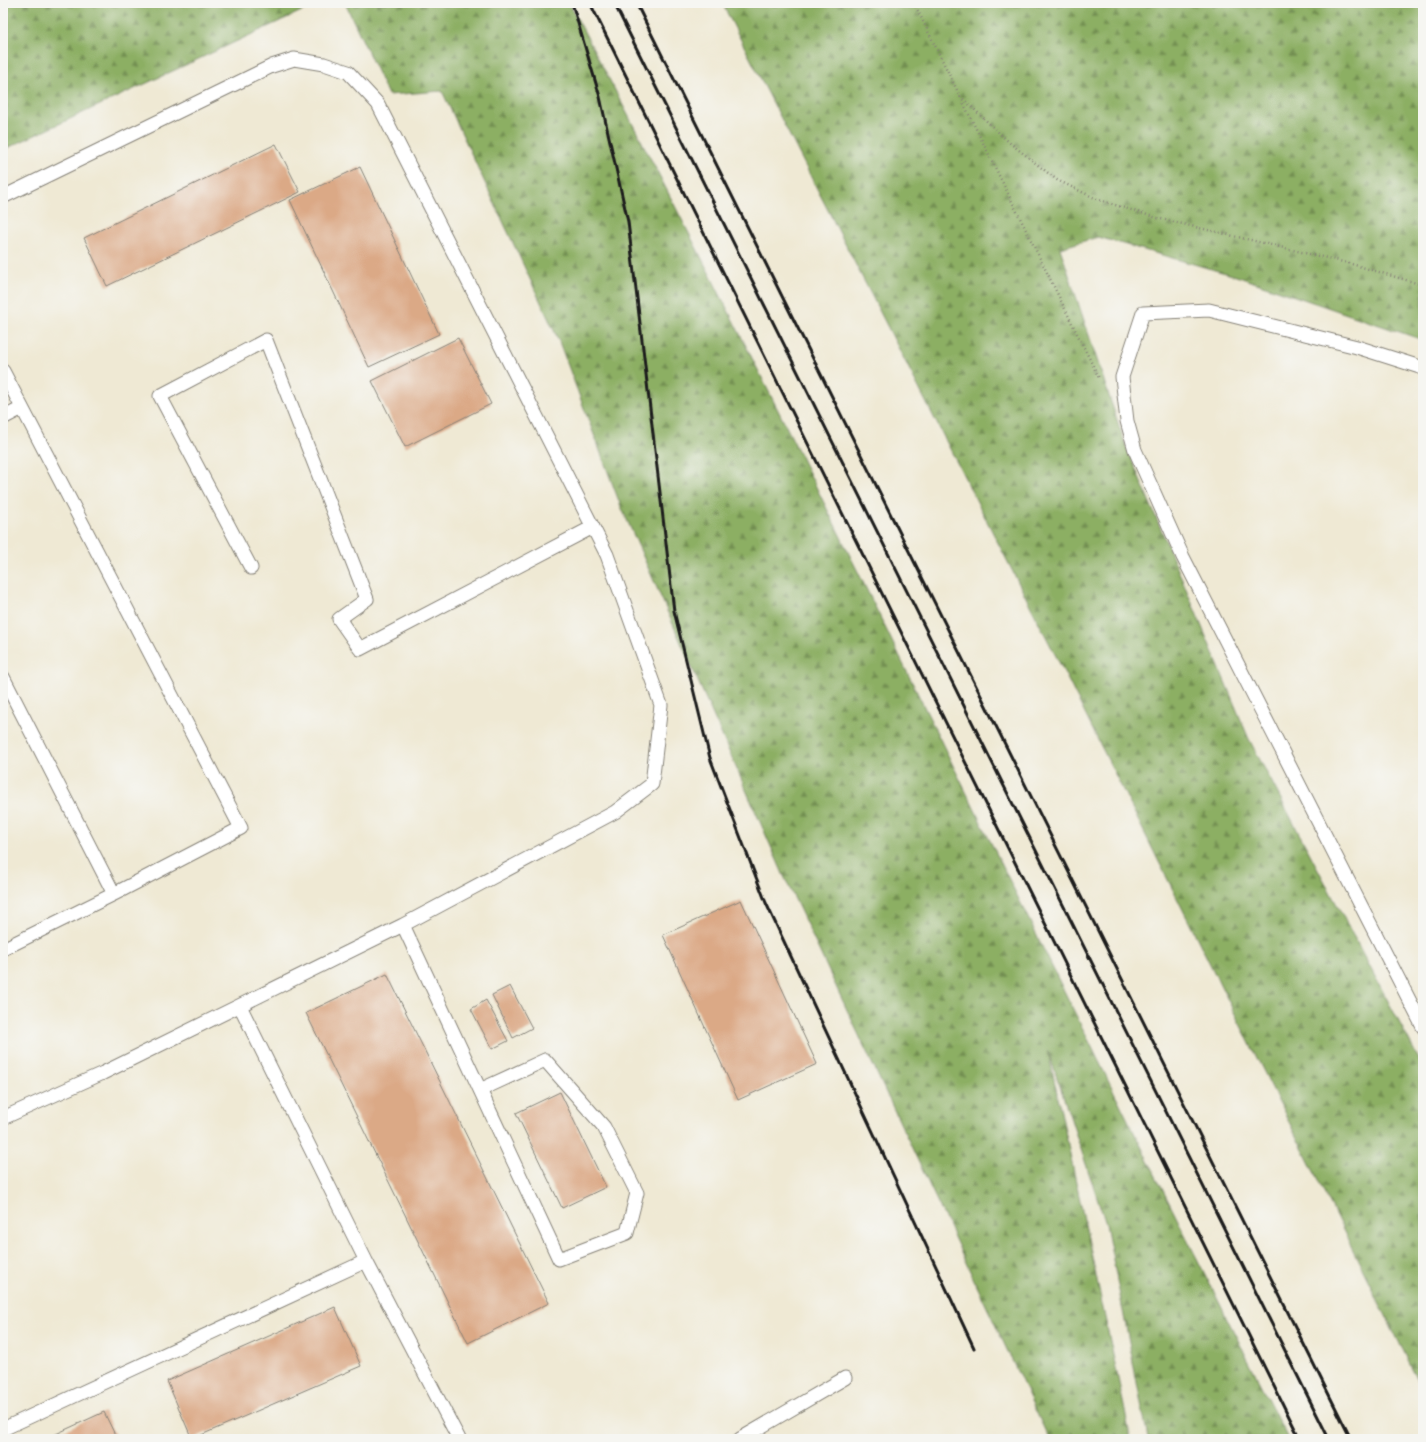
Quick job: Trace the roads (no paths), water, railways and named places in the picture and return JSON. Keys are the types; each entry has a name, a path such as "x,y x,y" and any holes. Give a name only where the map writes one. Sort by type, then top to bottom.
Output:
{"lane":[{"path":"3,197 272,66 294,59 324,64 348,72 378,104 607,555 661,705 652,784 615,812 404,925 104,1072 3,1118"},
{"path":"1423,368 1357,347 1209,310 1143,313 1122,377 1127,421 1135,450 1183,556 1423,1027"},
{"path":"251,568 160,396 266,340 367,599 339,618 360,649 593,527"},
{"path":"3,372 241,828 114,894 3,949"},
{"path":"3,418 22,408"},
{"path":"3,678 114,894"},
{"path":"404,925 480,1090 559,1259 627,1233 637,1192 604,1127 544,1060 480,1090"},
{"path":"240,1006 366,1261 459,1439"},
{"path":"3,1430 366,1261"},
{"path":"740,1439 845,1378"}],"railway":[{"path":"572,3 600,97 628,222 674,611 710,758 766,903 974,1348"},
{"path":"590,3 1300,1439"},
{"path":"614,3 1329,1439"},
{"path":"636,3 1351,1439"}]}
